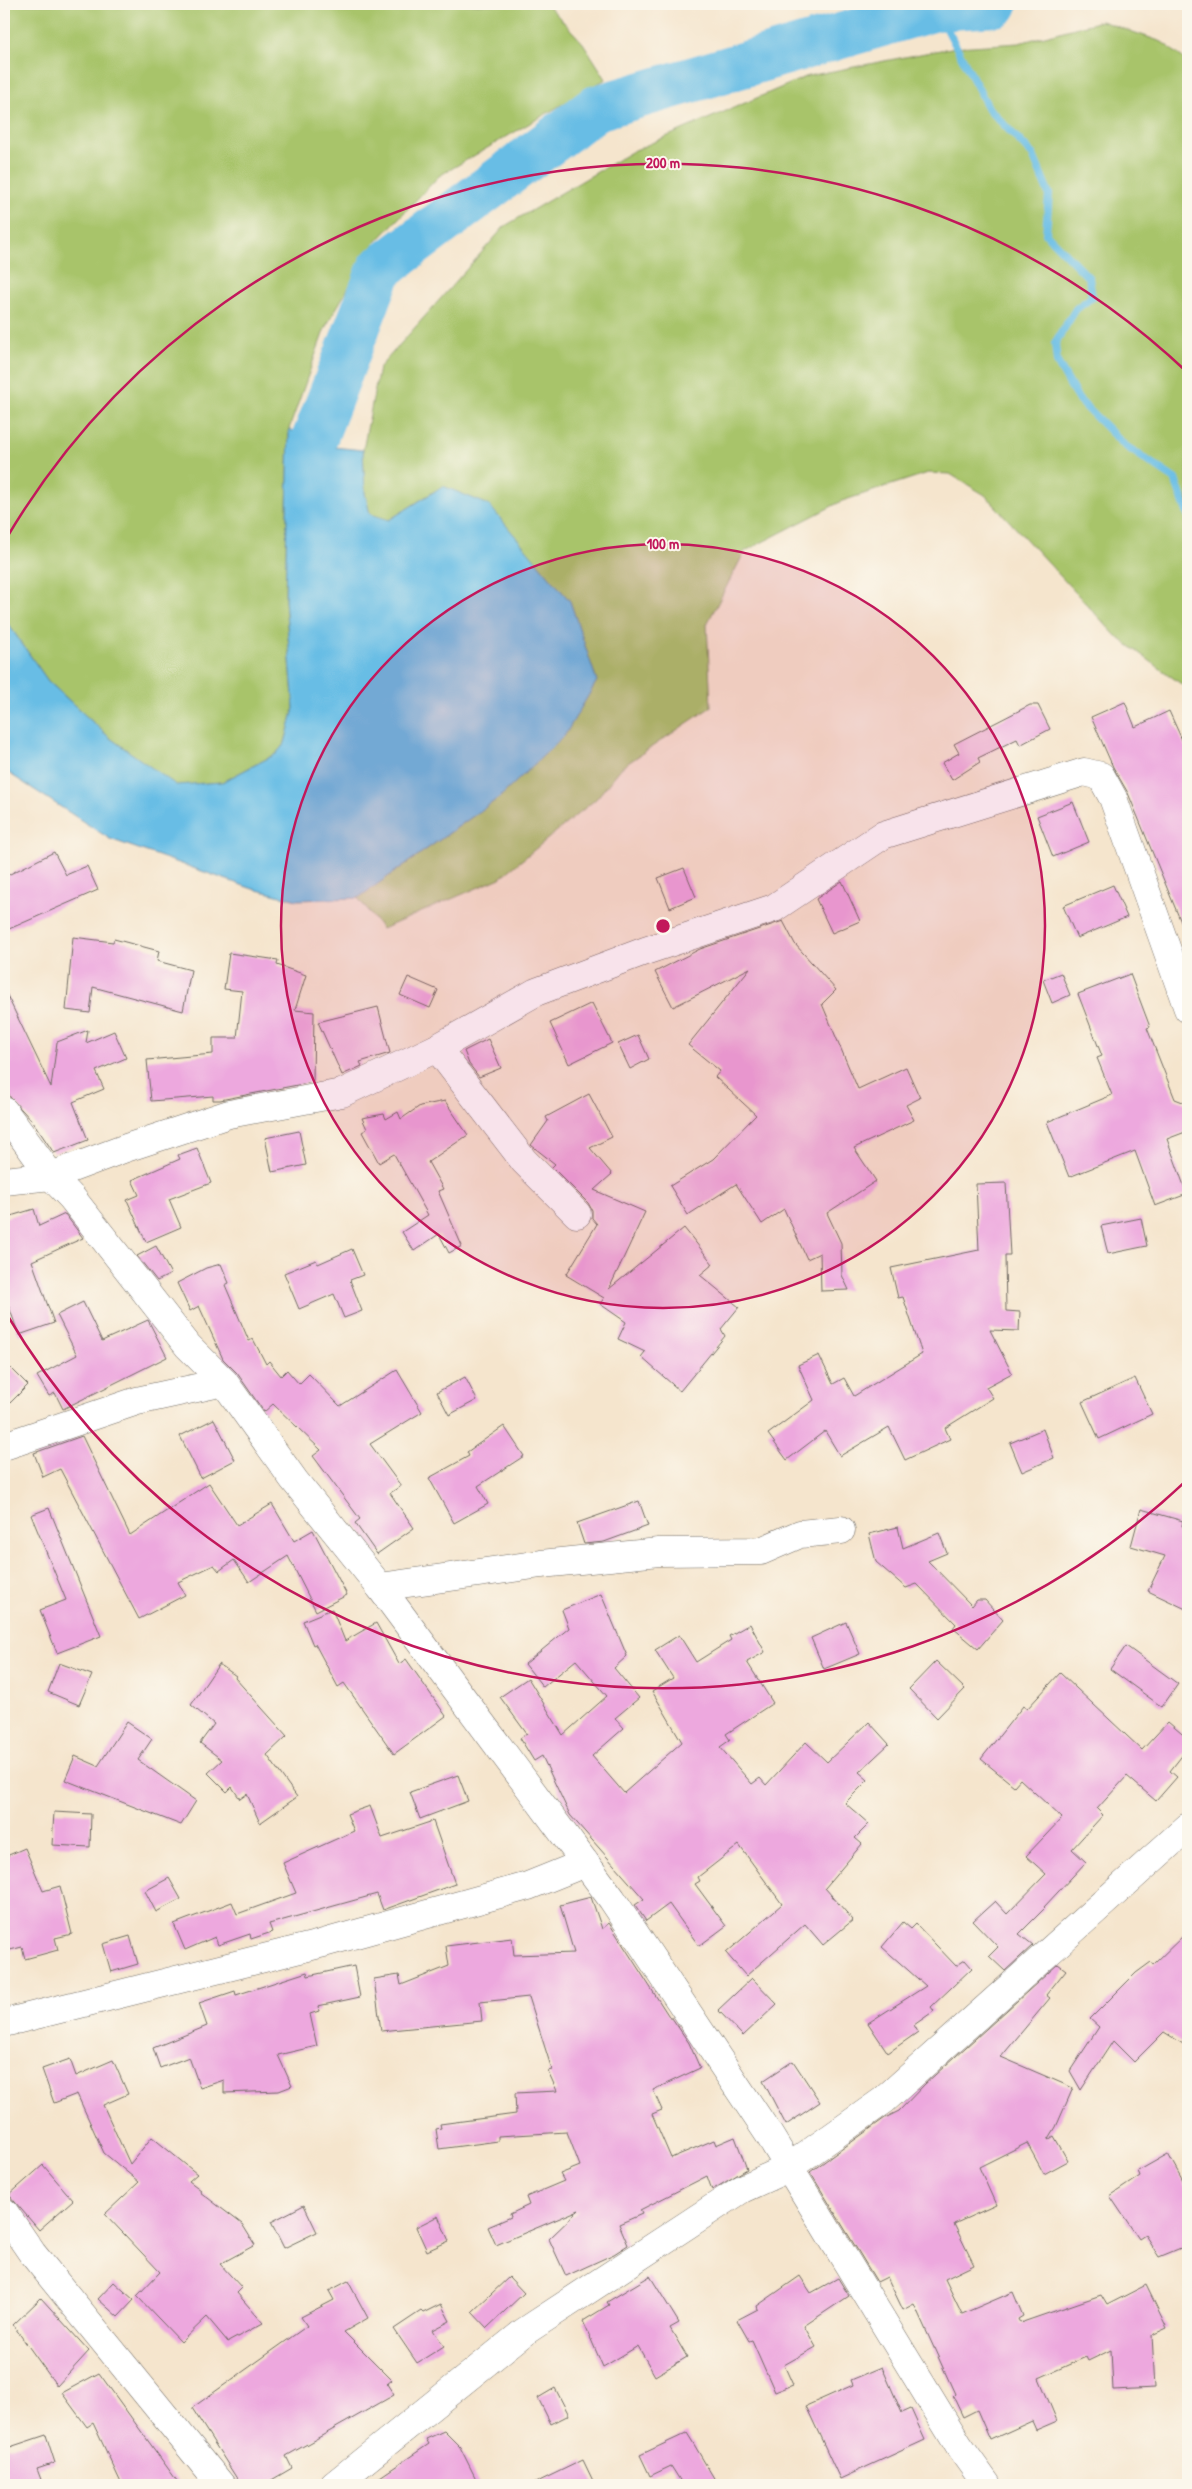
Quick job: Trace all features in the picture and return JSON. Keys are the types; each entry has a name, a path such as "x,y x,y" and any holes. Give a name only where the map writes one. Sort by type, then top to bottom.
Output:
{"street":[{"path":"4,1181 51,1176 126,1148 229,1114 342,1093 437,1048 536,992 645,951 774,908 883,834 1084,772 1101,776 1113,798 1188,1009"},
{"path":"437,1048 524,1161 577,1214"},
{"path":"4,1111 51,1176 72,1198 188,1346 224,1382 294,1480 380,1587 612,1899 768,2133 958,2446 987,2485"},
{"path":"4,1446 136,1400 224,1382"},
{"path":"380,1587 541,1564 659,1552 761,1551 800,1534 841,1530"},
{"path":"334,2485 524,2332 742,2189 788,2168 884,2100 1188,1827"},
{"path":"4,2023 320,1944 528,1886 585,1863"},
{"path":"4,2212 32,2253 221,2485"}],"green space":[{"path":"4,4 547,4 583,43 606,79 439,176 374,244 325,328 289,429 285,600 294,708 285,743 276,754 222,782 176,786 110,738 48,681 4,618"},
{"path":"1101,21 1162,42 1188,62 1188,689 1116,636 985,495 950,474 928,473 842,501 745,551 707,624 711,707 622,767 596,799 500,878 382,929 358,898 500,797 443,486 389,520 369,514 365,493 363,450 379,368 505,226 633,151 808,76 956,47 1019,43"}],"water":[{"path":"289,429 312,445 363,450 365,493 370,514 389,520 443,486 489,505 570,601 597,681 565,735 500,797 358,898 297,900 253,889 110,839 4,770 4,618 48,681 110,738 176,785 222,782 276,754 285,743 294,708 285,600"}],"building":[{"path":"1125,702 1135,727 1169,711 1188,753 1188,939 1128,793 1113,767 1091,717"},
{"path":"1030,705 1038,705 1050,729 1020,745 1017,739 978,758 980,762 952,780 942,763 959,753 954,744"},
{"path":"1073,802 1089,842 1053,857 1037,816"},
{"path":"54,852 66,875 87,866 98,890 9,929 4,914 4,877"},
{"path":"684,868 696,897 670,908 658,878"},
{"path":"842,881 860,921 832,933 816,899"},
{"path":"1113,885 1127,917 1077,938 1063,906"},
{"path":"783,921 795,944 836,990 822,1004 858,1089 906,1067 920,1098 906,1105 914,1120 854,1148 876,1181 827,1213 841,1243 842,1275 849,1290 821,1291 820,1253 807,1259 784,1209 762,1224 736,1184 688,1215 670,1186 713,1159 756,1115 715,1077 720,1071 688,1045 750,968 673,1007 655,972 700,949"},
{"path":"73,937 113,942 114,939 159,951 157,961 191,970 183,1011 93,987 90,1013 66,1010"},
{"path":"229,953 278,960 277,965 306,975 295,1010 314,1012 313,1082 220,1100 213,1100 213,1096 151,1101 147,1060 213,1054 213,1038 237,1038 242,991 224,989"},
{"path":"1061,973 1070,995 1052,1003 1043,980"},
{"path":"1130,974 1150,1027 1147,1028 1175,1099 1188,1104 1188,1131 1167,1139 1187,1194 1155,1206 1135,1151 1069,1177 1047,1122 1112,1095 1097,1058 1102,1056 1078,994"},
{"path":"408,977 438,990 430,1008 400,995"},
{"path":"4,989 51,1087 57,1042 88,1030 86,1043 114,1031 126,1058 96,1071 104,1089 73,1102 88,1140 54,1153 33,1122 10,1097 4,1082"},
{"path":"592,1003 612,1043 569,1064 550,1023"},
{"path":"378,1007 390,1053 360,1062 362,1066 342,1075 318,1022"},
{"path":"638,1035 649,1059 630,1069 618,1044"},
{"path":"488,1039 501,1068 479,1077 469,1064 464,1051"},
{"path":"589,1094 612,1137 590,1148 612,1174 594,1190 645,1212 609,1289 684,1228 713,1264 700,1275 739,1307 721,1329 725,1336 680,1391 641,1357 645,1352 618,1339 626,1322 600,1304 604,1298 566,1275 597,1224 592,1218 592,1210 588,1203 552,1167 555,1164 531,1145 548,1121 546,1117"},
{"path":"445,1101 468,1135 428,1162 443,1189 438,1191 462,1246 449,1253 439,1234 414,1251 402,1232 428,1215 394,1154 379,1163 362,1132 367,1129 362,1118 384,1114 386,1119 398,1112 401,1119 420,1106"},
{"path":"299,1131 306,1165 272,1172 265,1138"},
{"path":"197,1148 211,1183 169,1199 181,1227 146,1242 127,1200 139,1195 132,1180 180,1159 178,1155"},
{"path":"1006,1183 1010,1255 1005,1255 1006,1311 1020,1312 1019,1331 990,1330 1012,1373 986,1387 993,1398 945,1428 950,1439 905,1460 889,1427 840,1456 825,1431 787,1460 768,1434 814,1400 798,1365 819,1355 833,1384 844,1378 854,1396 922,1354 903,1297 898,1298 891,1268 979,1250 976,1184"},
{"path":"34,1209 39,1226 65,1214 83,1238 32,1261 54,1323 19,1335 4,1293 4,1218"},
{"path":"1141,1218 1147,1246 1108,1254 1101,1226"},
{"path":"156,1246 171,1274 157,1281 137,1256"},
{"path":"352,1249 363,1275 350,1280 362,1311 344,1318 334,1294 299,1309 284,1273 316,1260 318,1264"},
{"path":"221,1264 229,1283 225,1285 249,1341 253,1339 266,1364 269,1361 281,1376 287,1370 299,1384 309,1374 340,1406 397,1370 422,1412 370,1444 401,1486 390,1493 414,1528 377,1554 355,1523 360,1519 313,1456 321,1450 273,1404 264,1412 237,1373 223,1359 199,1306 190,1311 177,1283 206,1268"},
{"path":"83,1302 102,1341 148,1320 167,1357 63,1409 55,1393 49,1396 37,1376 77,1355 57,1315"},
{"path":"4,1361 28,1385 4,1409"},
{"path":"465,1377 477,1400 449,1415 437,1392"},
{"path":"1135,1378 1152,1414 1099,1439 1082,1402"},
{"path":"214,1419 235,1460 201,1478 180,1436"},
{"path":"504,1426 524,1456 478,1486 488,1504 454,1523 429,1478 469,1456 467,1452"},
{"path":"1043,1429 1054,1458 1022,1472 1010,1443"},
{"path":"82,1436 130,1535 209,1483 237,1525 272,1504 294,1541 313,1530 347,1595 316,1611 288,1556 249,1582 234,1560 219,1571 214,1565 178,1582 185,1595 139,1619 60,1469 43,1477 34,1453"},
{"path":"639,1501 648,1526 604,1542 584,1544 577,1523"},
{"path":"49,1508 101,1636 57,1653 40,1610 66,1600 31,1515"},
{"path":"1141,1509 1183,1521 1182,1526 1188,1528 1188,1610 1148,1591 1165,1556 1131,1546"},
{"path":"898,1527 903,1548 939,1533 947,1553 928,1561 972,1606 977,1600 985,1600 1003,1620 978,1649 953,1628 956,1624 917,1584 906,1588 876,1562 869,1534"},
{"path":"601,1594 627,1656 614,1668 639,1698 615,1718 624,1728 592,1756 624,1793 682,1742 652,1691 673,1678 655,1650 679,1635 696,1662 731,1640 729,1636 750,1624 765,1652 747,1662 773,1703 726,1734 730,1740 720,1747 752,1784 760,1778 766,1785 806,1742 827,1762 869,1722 889,1744 859,1772 868,1780 845,1803 869,1824 855,1838 862,1844 825,1888 853,1920 823,1945 805,1924 746,1976 726,1953 782,1904 739,1845 698,1877 700,1881 695,1884 726,1926 699,1946 669,1904 646,1921 635,1905 644,1899 570,1815 542,1756 534,1761 520,1738 527,1734 500,1697 528,1678 563,1735 607,1696 576,1660 543,1687 525,1664 569,1628 562,1610"},
{"path":"332,1609 345,1641 376,1623 399,1664 406,1659 446,1716 394,1754 344,1683 338,1687 315,1644 313,1645 303,1621"},
{"path":"846,1622 860,1654 824,1669 811,1638"},
{"path":"1126,1646 1178,1684 1162,1707 1110,1669"},
{"path":"936,1661 965,1689 937,1718 909,1689"},
{"path":"59,1663 92,1675 79,1705 48,1692"},
{"path":"219,1664 236,1676 235,1678 287,1736 267,1755 297,1797 260,1823 247,1794 240,1799 232,1787 227,1792 208,1773 222,1760 200,1743 214,1724 191,1705"},
{"path":"1060,1673 1142,1750 1168,1722 1188,1739 1188,1748 1170,1771 1177,1777 1156,1801 1127,1776 1097,1809 1103,1815 1072,1849 1086,1862 1019,1934 1033,1945 1005,1971 989,1956 998,1947 973,1921 995,1901 1007,1914 1046,1874 1026,1856 1062,1818 1020,1779 1014,1786 981,1759 1023,1706 1027,1709"},
{"path":"127,1722 152,1739 138,1760 196,1801 181,1825 65,1780 75,1756 98,1766"},
{"path":"458,1775 468,1801 420,1819 410,1792"},
{"path":"370,1806 382,1838 433,1821 455,1884 383,1910 377,1894 269,1924 272,1932 251,1939 250,1934 218,1945 215,1937 185,1950 174,1924 232,1902 237,1914 296,1893 283,1863 354,1831 347,1814"},
{"path":"54,1812 91,1814 90,1847 52,1845"},
{"path":"25,1848 43,1891 60,1886 72,1934 55,1938 58,1950 25,1959 22,1947 10,1950 4,1925 4,1857"},
{"path":"169,1878 181,1899 156,1912 145,1891"},
{"path":"591,1897 602,1929 609,1923 670,2018 672,2018 689,2043 700,2068 653,2090 662,2110 652,2114 671,2158 714,2140 716,2145 735,2137 747,2169 712,2190 707,2176 640,2210 642,2214 619,2224 628,2245 614,2254 566,2276 549,2239 579,2210 496,2245 488,2227 511,2217 510,2214 529,2205 526,2197 564,2181 560,2174 580,2166 567,2132 498,2136 498,2141 439,2149 436,2129 441,2128 440,2124 516,2114 515,2093 557,2091 548,2071 552,2070 529,1997 480,2002 482,2021 381,2031 374,1979 399,1975 401,1985 449,1966 446,1946 512,1938 514,1955 574,1953 560,1905"},
{"path":"903,1922 911,1929 916,1924 956,1966 965,1960 972,1968 931,2007 934,2011 914,2025 918,2032 888,2053 868,2023 926,1986 882,1947"},
{"path":"1188,1931 1188,2047 1164,2032 1134,2062 1113,2041 1081,2090 1070,2071 1099,2027 1090,2019 1136,1973 1151,1962 1153,1965"},
{"path":"130,1936 138,1964 111,1972 103,1944"},
{"path":"1058,1964 1066,1970 1046,1995 1050,1998 1001,2057 1073,2088 1056,2127 1048,2140 1054,2136 1068,2161 1044,2174 1027,2143 979,2167 996,2205 954,2224 974,2265 945,2279 962,2314 1013,2292 1023,2316 1018,2319 1020,2323 1101,2295 1107,2305 1146,2285 1167,2328 1152,2335 1155,2388 1113,2390 1111,2350 1088,2361 1086,2357 1039,2378 1057,2421 1036,2430 1032,2421 990,2440 977,2410 963,2417 953,2396 955,2394 914,2304 903,2310 887,2277 877,2282 810,2172 885,2118 899,2111 925,2084"},
{"path":"354,1966 360,1997 318,2006 319,2011 310,2014 317,2046 278,2055 292,2086 279,2091 224,2093 224,2080 200,2088 189,2057 160,2068 153,2048 207,2026 199,2003 235,1991 236,1995 307,1972 308,1976"},
{"path":"752,1978 777,2004 743,2036 718,2010"},
{"path":"70,2059 76,2076 113,2060 128,2094 103,2105 130,2164 152,2137 197,2174 189,2181 201,2190 200,2192 242,2224 255,2245 220,2264 242,2288 237,2293 263,2323 228,2342 207,2317 181,2342 137,2296 160,2272 105,2214 139,2182 104,2153 77,2094 54,2103 42,2069"},
{"path":"793,2061 820,2102 786,2125 763,2081"},
{"path":"1168,2154 1188,2190 1188,2245 1159,2257 1145,2235 1139,2239 1110,2196 1140,2176 1138,2171"},
{"path":"43,2165 73,2200 39,2230 9,2195"},
{"path":"304,2205 317,2232 284,2248 271,2222"},
{"path":"438,2216 449,2241 427,2251 416,2227"},
{"path":"650,2276 679,2323 670,2328 687,2357 655,2376 638,2346 603,2367 583,2321 609,2305 607,2302"},
{"path":"800,2276 811,2293 838,2278 849,2296 804,2326 816,2347 784,2365 793,2385 775,2392 752,2340 749,2341 737,2320 758,2309 757,2306"},
{"path":"509,2277 524,2293 487,2328 472,2312"},
{"path":"348,2281 368,2318 344,2332 392,2380 387,2384 394,2395 286,2456 292,2468 263,2485 241,2485 192,2408 307,2326 301,2317 334,2300 329,2291"},
{"path":"114,2282 134,2300 118,2317 98,2299"},
{"path":"41,2298 89,2351 57,2386 13,2325"},
{"path":"441,2304 450,2321 433,2330 444,2346 417,2363 394,2329 421,2311 423,2313"},
{"path":"882,2367 902,2413 911,2409 925,2440 840,2479 806,2406 853,2385 851,2380"},
{"path":"99,2373 180,2485 122,2485 93,2423 87,2427 62,2393"},
{"path":"555,2388 569,2415 551,2424 538,2398"},
{"path":"444,2431 460,2447 479,2485 368,2485 429,2444 426,2439"},
{"path":"687,2433 718,2485 683,2485 671,2466 650,2476 640,2455"},
{"path":"46,2435 55,2463 37,2469 43,2485 4,2485 4,2449"},
{"path":"583,2460 595,2485 531,2485"}],"waterway":[{"path":"322,507 312,445 380,269 596,108 936,8 995,4"},
{"path":"936,8 989,109 1033,155 1049,194 1046,234 1089,278 1092,297 1076,309 1055,343 1057,362 1078,399 1124,445 1175,479 1188,515"}]}
